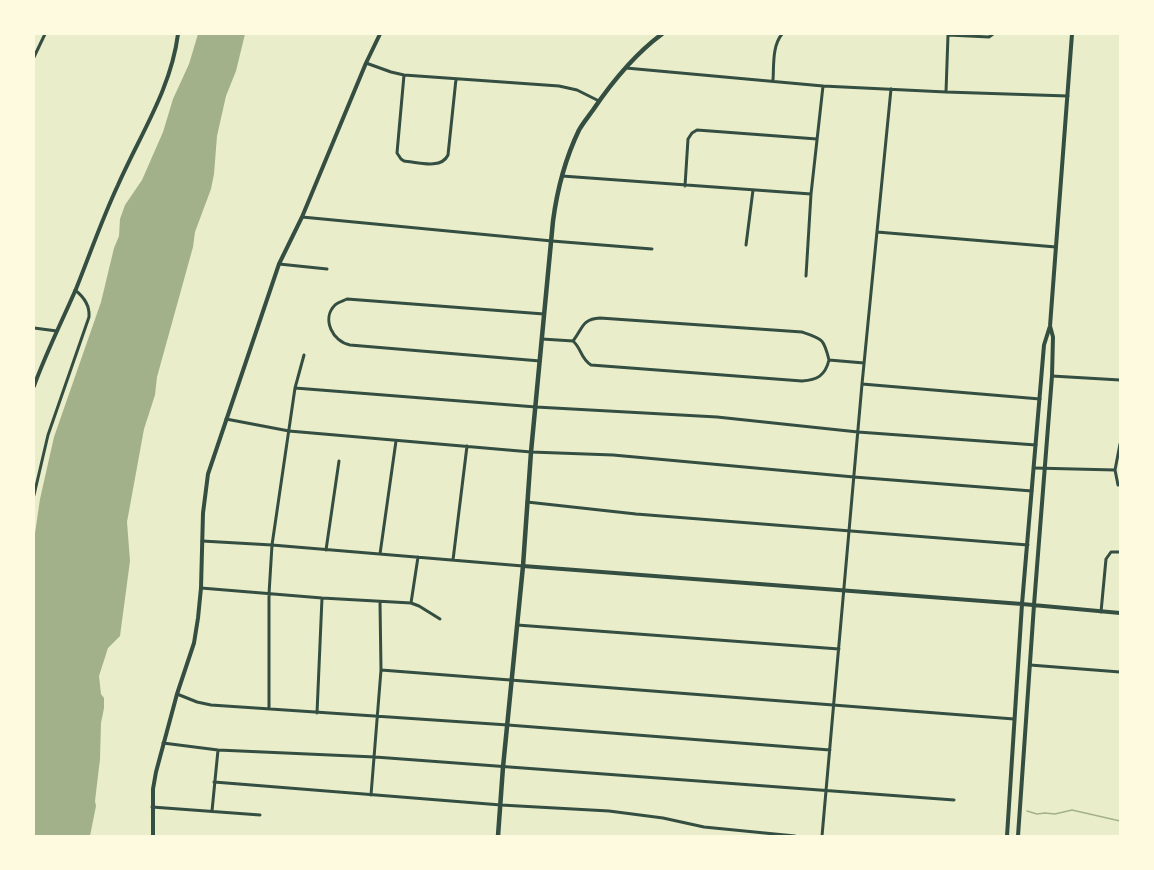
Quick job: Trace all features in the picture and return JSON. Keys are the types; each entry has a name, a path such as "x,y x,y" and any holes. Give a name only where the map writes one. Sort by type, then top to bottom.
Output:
{"main road":[{"path":"498,836 523,566 531,452 555,208 562,176 580,130 599,101 626,68 644,49 662,34"}],"street":[{"path":"34,56 45,34"},
{"path":"34,386 118,185 159,100 170,70 178,34"},
{"path":"153,836 152,808 155,778 177,694 194,643 198,618 201,588 203,513 207,478 226,418 280,264 302,217 366,63 380,34"},
{"path":"773,80 776,46 782,34"},
{"path":"944,34 989,37 993,34"},
{"path":"1007,836 1022,604 1044,344 1050,326 1072,34"},
{"path":"946,92 948,35"},
{"path":"366,63 404,75 559,86 577,90 599,101"},
{"path":"626,68 773,80 823,86 1068,96"},
{"path":"404,75 397,149 398,156 404,161 432,164 441,163 446,159 449,150 456,79"},
{"path":"806,276 811,194 823,86"},
{"path":"822,836 862,384 891,88"},
{"path":"685,186 688,140 692,133 697,130 818,139"},
{"path":"562,176 811,194"},
{"path":"746,245 753,190"},
{"path":"302,217 652,249"},
{"path":"877,232 1056,247"},
{"path":"280,264 327,269"},
{"path":"34,495 48,434 89,316 87,304 82,296 75,290"},
{"path":"540,361 345,344 340,342 335,337 328,322 331,310 346,299 544,314"},
{"path":"542,338 573,341 577,344 584,360 591,365 802,382 812,380 821,375 827,367 829,360 826,346 820,338 802,332 600,318 590,319 585,323 573,341"},
{"path":"1018,836 1052,376 1053,337 1050,326"},
{"path":"34,328 57,331"},
{"path":"269,709 269,594 272,545 295,388 304,355"},
{"path":"829,360 864,363"},
{"path":"1052,376 1120,380"},
{"path":"862,384 1040,399"},
{"path":"295,388 536,407 717,417 858,432 1036,445"},
{"path":"226,418 289,431 531,452 613,455 854,477 1032,491"},
{"path":"380,554 396,440"},
{"path":"1120,444 1115,470 1118,485 1120,485"},
{"path":"453,560 466,446"},
{"path":"326,550 339,461"},
{"path":"1034,468 1115,470"},
{"path":"527,502 636,514 1028,545"},
{"path":"202,541 272,545 1120,613"},
{"path":"1101,612 1106,559 1111,552 1120,552"},
{"path":"411,603 418,557"},
{"path":"201,588 322,598 411,603 419,606 440,619"},
{"path":"317,713 322,598"},
{"path":"371,795 381,670 380,602"},
{"path":"517,625 839,649"},
{"path":"1030,666 1120,672"},
{"path":"381,670 1014,719"},
{"path":"177,694 197,702 211,705 378,717 508,724 830,750"},
{"path":"163,743 218,750 375,757 954,800"},
{"path":"212,811 218,750"},
{"path":"214,782 501,805 609,811 663,818 704,828 795,836"},
{"path":"152,808 260,815"}],"shaded area":[{"path":"198,34 245,34 236,71 226,96 217,136 214,174 211,189 195,232 193,247 157,377 155,395 144,429 127,522 130,561 120,636 108,648 99,676 101,694 104,698 104,708 101,723 100,759 95,801 96,806 90,836 34,836 34,540 40,499 54,437 101,302 114,248 119,236 120,219 125,205 142,180 163,132 173,99 189,64"}],"waterway":[{"path":"1027,811 1037,814 1055,814 1072,810 1120,821"}]}
